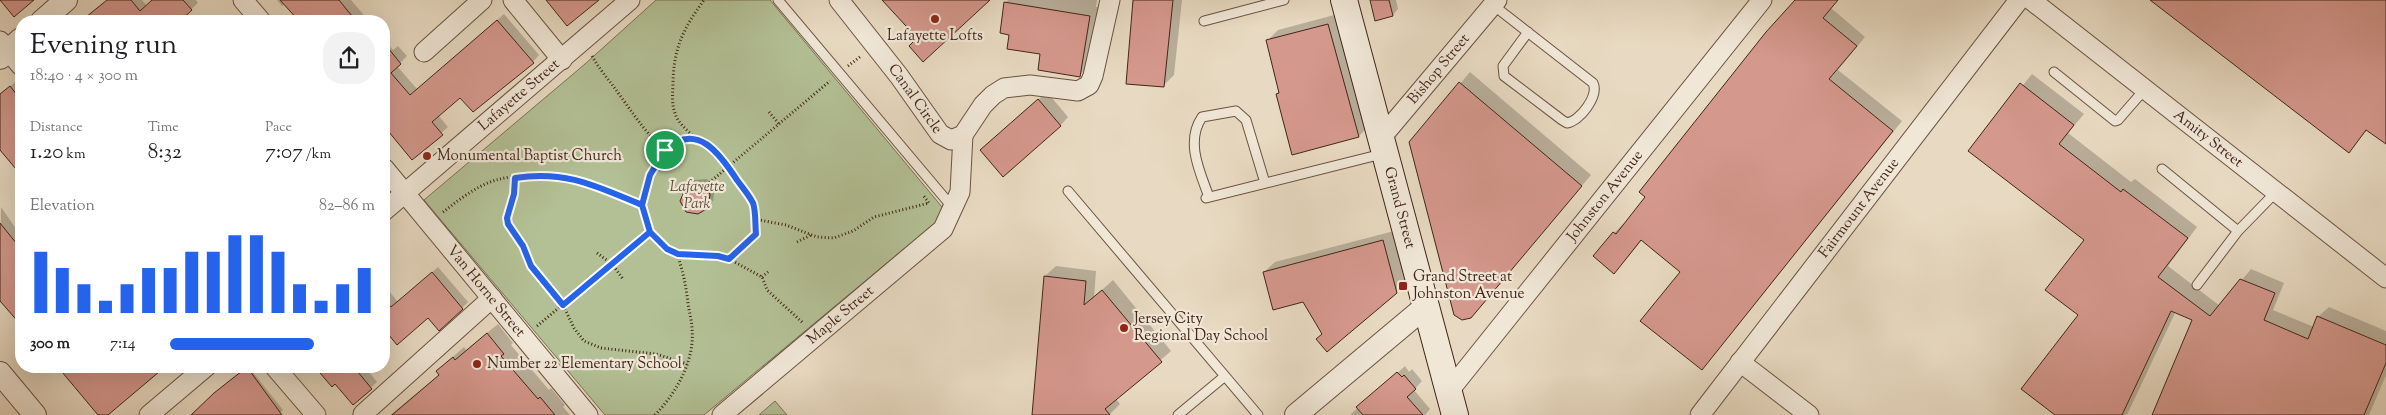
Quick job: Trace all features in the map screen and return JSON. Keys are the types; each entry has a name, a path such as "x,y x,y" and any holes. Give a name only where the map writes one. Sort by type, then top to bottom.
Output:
{"main road":[{"name":"Grand Street","path":"1344,0 1452,403"}],"street":[{"path":"49,15 66,0"},
{"path":"243,0 256,15"},
{"path":"424,52 482,0"},
{"path":"513,0 562,60"},
{"name":"Lafayette Street","path":"390,206 630,0"},
{"name":"Canal Circle","path":"844,2 874,46 899,76 940,134 951,140 963,135 992,95 1004,88 1030,85 1078,91 1089,84 1093,76 1110,0"},
{"name":"Johnston Avenue","path":"1452,403 1762,0"},
{"name":"Fairmount Avenue","path":"1700,415 2019,0"},
{"name":"Amity Street","path":"2031,0 2386,278"},
{"name":"Bishop Street","path":"1383,146 1495,2"},
{"name":"Maple Street","path":"722,415 943,229 948,222 951,209 960,192 963,135"},
{"name":"Van Horne Street","path":"390,176 588,415"},
{"path":"363,414 492,298"},
{"path":"1296,415 1426,306"},
{"path":"1740,362 1809,415"},
{"path":"0,373 35,415"},
{"path":"149,415 199,373"},
{"path":"280,373 316,415"}],"lane":[{"path":"778,0 948,202 951,209"},
{"path":"1204,21 1284,0"},
{"path":"1495,2 1528,32 1593,83 1595,92 1575,120 1567,123 1562,120 1504,76 1503,66 1528,32"},
{"path":"2054,72 2115,121 2118,120 2145,89"},
{"path":"1265,183 1246,120 1236,111 1202,117 1197,124 1194,147 1207,198 1265,183 1383,146"},
{"path":"2162,168 2238,231"},
{"path":"1068,191 1258,415"},
{"path":"2197,285 2238,231 2276,192"},
{"path":"1178,415 1224,376"}],"path":[{"path":"704,0 686,26 678,42 673,66 672,106 679,121 698,140 715,148 753,204 756,234 729,259"},
{"path":"704,187 840,72 874,46"},
{"path":"592,56 602,75 620,94 651,139 665,150"},
{"path":"769,112 779,124"},
{"path":"698,140 685,139 674,142 665,150 650,175 642,205 650,232 667,249 678,254 718,256 729,259 762,277 767,290 804,324"},
{"path":"439,215 468,193 496,180 555,175 584,180 642,205"},
{"path":"515,178 514,194 507,218 508,224 523,246 531,266 563,305 579,334 591,345 656,354 687,364"},
{"path":"754,219 786,226 812,235 834,238 853,231 874,217 929,203"},
{"path":"534,328 650,232"},
{"path":"797,242 812,235"},
{"path":"598,253 612,264 623,279"},
{"path":"655,415 683,376 691,351 692,330 686,280 678,254"},
{"path":"762,277 769,271"}],"green space":[{"name":"Lafayette Park","path":"656,0 770,0 947,213 704,415 605,415 424,200 585,64"},
{"path":"775,401 787,415 759,415"}],"building":[{"path":"0,0 34,0 15,15 14,17"},
{"path":"107,0 131,0 140,11 152,0 183,0 192,10 187,15 88,15"},
{"path":"280,0 339,0 351,15 294,15"},
{"path":"546,0 599,0 567,26"},
{"name":"Lafayette Lofts","path":"882,0 990,0 923,62 909,46 917,38"},
{"path":"1133,0 1173,0 1164,87 1126,84"},
{"path":"1370,0 1389,0 1393,16 1375,21"},
{"path":"1795,0 1838,0 1823,18 1857,46 1829,79 1893,131 1702,370 1640,321 1680,272 1641,240 1614,274 1593,256 1613,232 1616,234 1645,197 1639,192 1766,32"},
{"path":"2150,0 2386,0 2386,144 2366,130 2349,153"},
{"path":"1004,2 1090,16 1080,77 1038,70 1040,54 1007,49 1009,35 1000,33"},
{"path":"497,20 534,63 473,112 460,98 432,122 443,135 412,160 390,133 390,50 401,64 391,73 410,95"},
{"path":"1328,24 1359,137 1292,155 1276,94 1279,93 1266,40"},
{"path":"1459,82 1582,186 1471,318 1462,320 1454,315 1409,142"},
{"path":"2020,83 2074,125 2059,144 2121,192 2123,189 2188,238 2158,277 2210,316 2240,279 2275,293 2264,320 2308,339 2317,316 2386,345 2386,363 2364,415 2152,415 2192,320 2171,311 2122,415 2055,415 2021,389 2078,315 2045,290 2084,240 1968,151"},
{"path":"10,86 15,92 15,168 0,150 0,94"},
{"path":"1038,99 1061,126 1003,177 980,150"},
{"path":"701,184 710,194 708,208 698,214 686,212 680,201 687,185"},
{"path":"0,223 15,242 15,318 0,301"},
{"path":"1383,240 1397,293 1327,352 1316,339 1322,334 1303,302 1273,310 1263,272"},
{"path":"432,272 463,309 439,331 428,318 397,345 390,336 390,306 391,307"},
{"path":"1044,276 1086,281 1084,305 1102,290 1162,362 1105,409 1110,415 1032,415"},
{"name":"Number 22 Elementary School","path":"487,333 504,354 501,356 538,399 540,397 555,415 392,415 439,375 436,371 453,357 455,360"},
{"path":"1397,372 1402,377 1404,375 1416,389 1407,397 1423,415 1363,415 1356,407"},
{"path":"63,373 158,373 108,415 98,415"},
{"path":"239,373 251,373 282,415 191,415 214,393"},
{"path":"320,373 359,373 372,389 353,405 335,384 332,387"}],"place":[{"name":"Lafayette Lofts","path":"935,19"},
{"name":"Monumental Baptist Church","path":"427,156"},
{"name":"Grand Street at Johnston Avenue","path":"1403,286"},
{"name":"Jersey City Regional Day School","path":"1124,328"},
{"name":"Number 22 Elementary School","path":"477,364"}],"route":[{"path":"665,150 650,175 642,205 650,232 563,305 548,284 531,266 523,246 508,224 507,218 514,194 515,178 555,175 584,180 642,205 645,213 650,232 667,249 678,254 718,256 729,259 756,234 753,204 715,148 698,140 685,139 674,142 665,150"}]}
